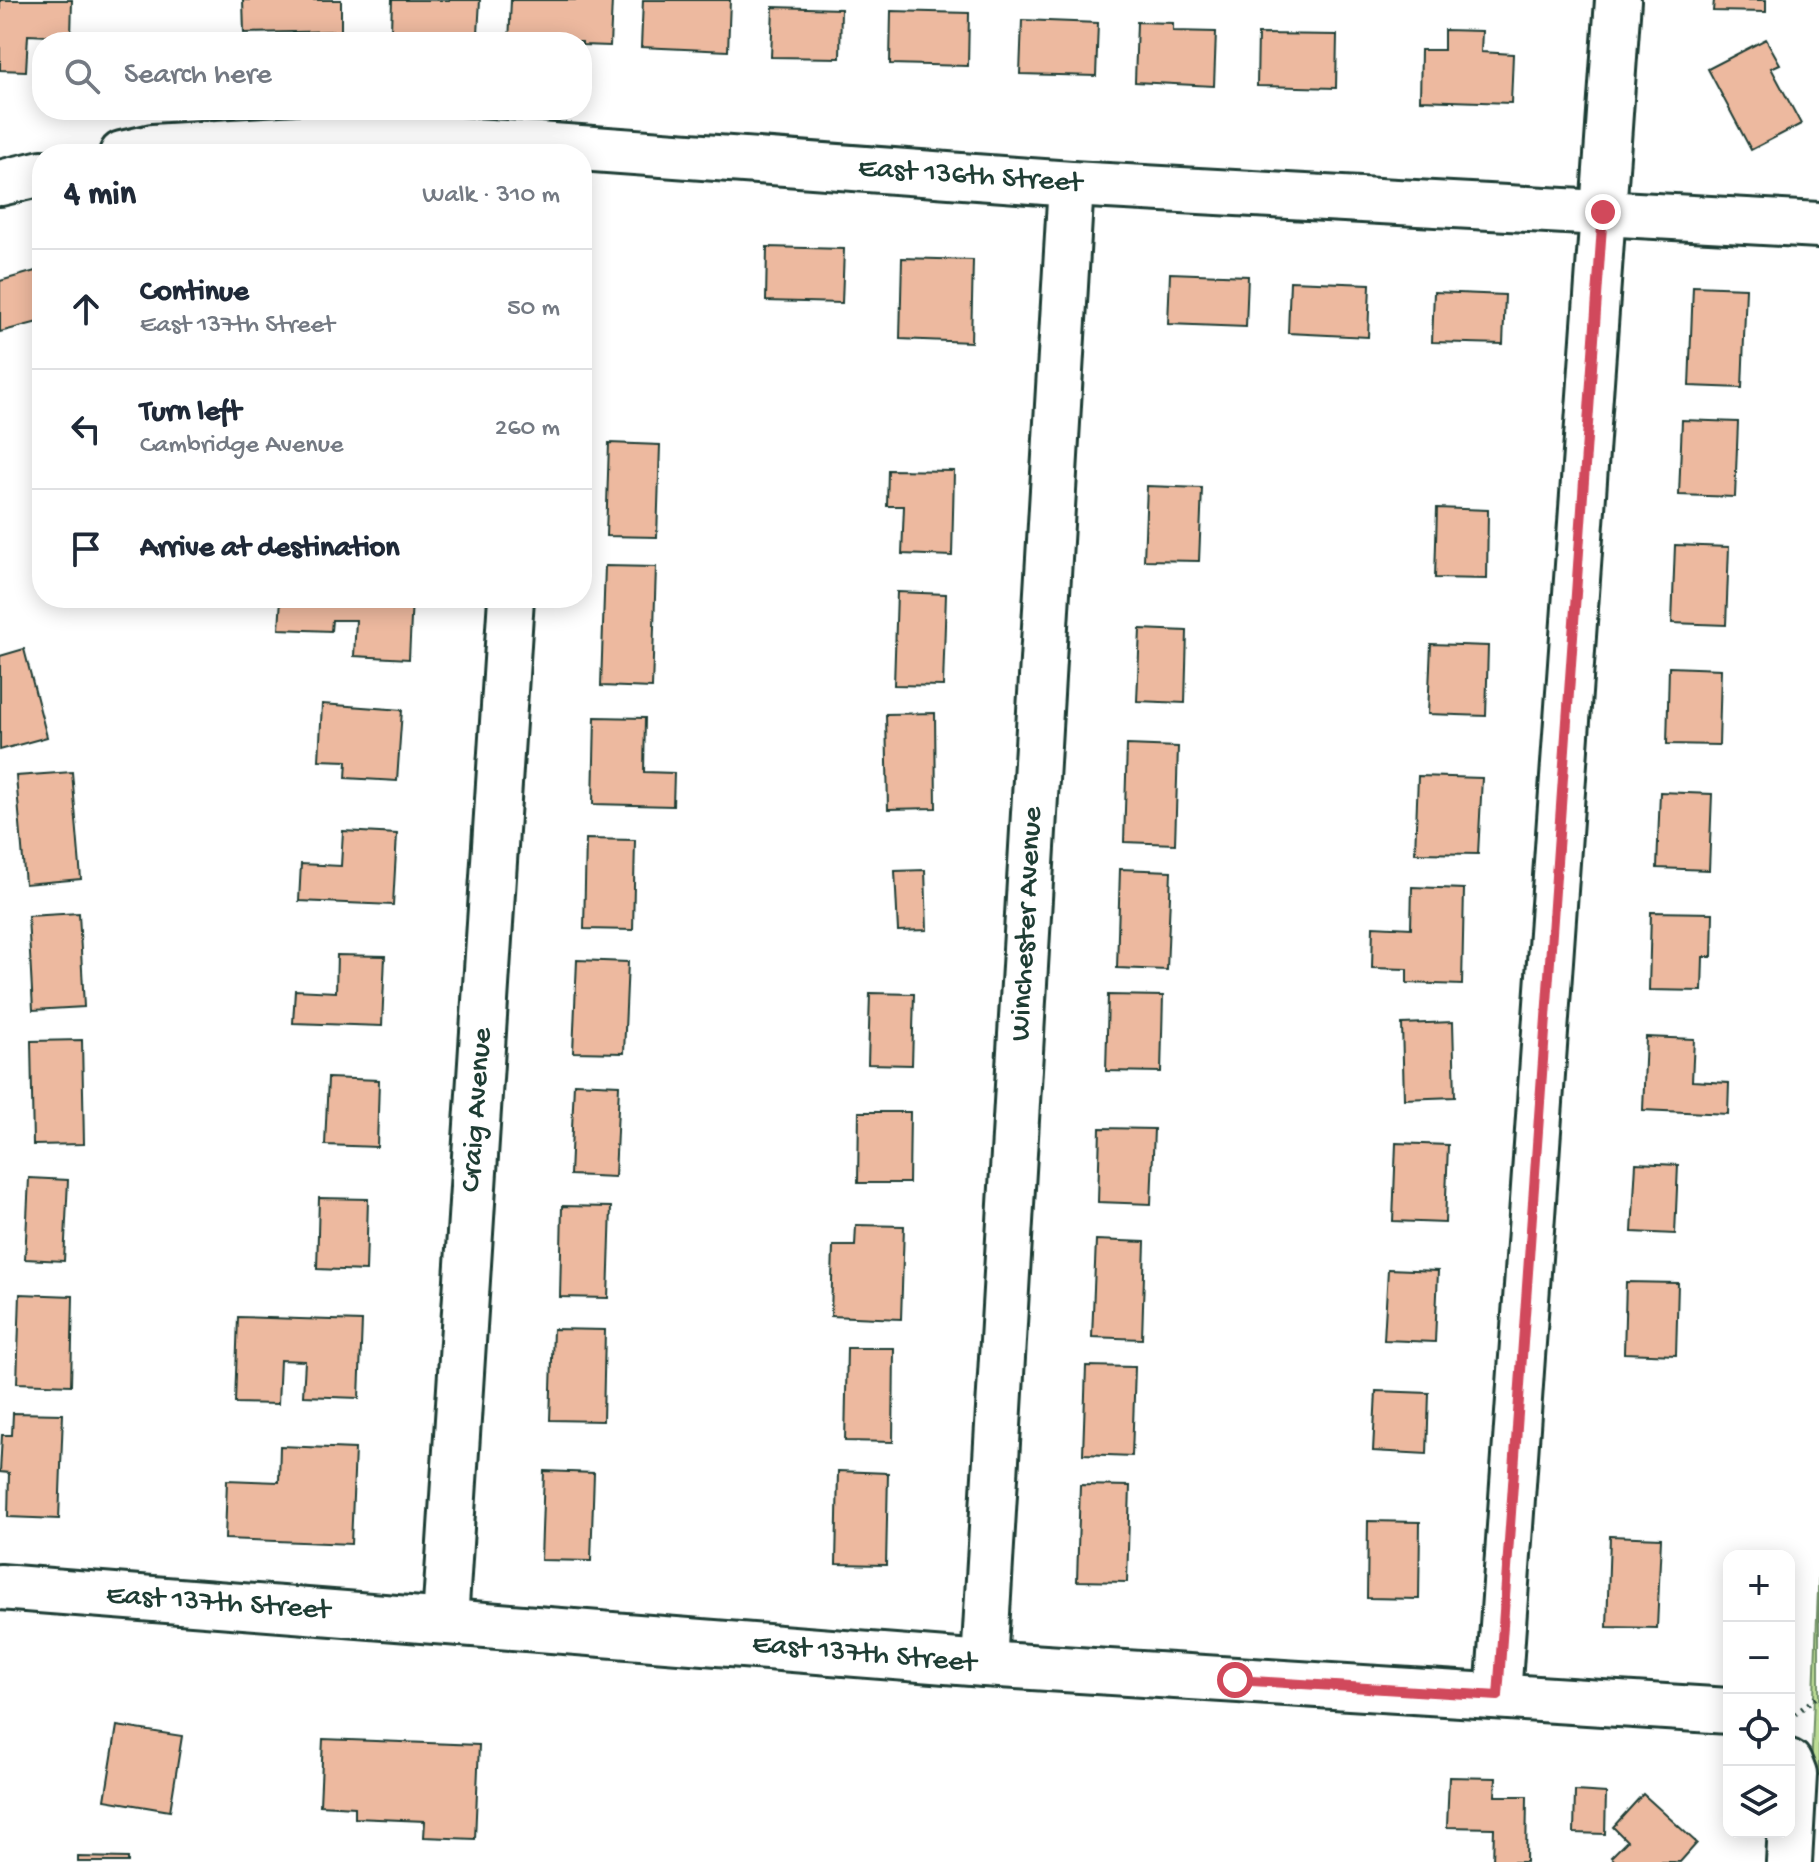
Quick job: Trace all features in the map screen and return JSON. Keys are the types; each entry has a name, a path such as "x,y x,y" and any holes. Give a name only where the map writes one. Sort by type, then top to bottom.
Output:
{"street":[{"path":"1498,1696 1618,0"},
{"name":"East 136th Street","path":"201,144 362,134 480,144"},
{"name":"East 136th Street","path":"592,152 1071,184 1819,225"},
{"path":"0,183 32,175"},
{"name":"Winchester Avenue","path":"984,1664 1071,184"},
{"name":"Craig Avenue","path":"445,1621 510,608"},
{"name":"East 137th Street","path":"0,1587 984,1664 1723,1711"},
{"path":"1789,1862 1794,1775 1791,1766"}],"path":[{"path":"1795,1714 1819,1695"}],"green space":[{"path":"1819,1564 1819,1775 1811,1775"}],"building":[{"path":"0,0 72,0 71,32 32,32 32,35 28,35 26,71 0,70"},
{"path":"243,0 341,0 341,31 244,32"},
{"path":"392,0 480,0 478,32 391,31"},
{"path":"511,0 612,0 610,46 592,45 592,32 509,32"},
{"path":"643,0 730,0 728,51 641,47"},
{"path":"1714,0 1766,0 1766,12 1713,11"},
{"path":"773,7 841,9 840,58 771,57"},
{"path":"891,11 969,13 968,66 890,64"},
{"path":"1022,20 1098,23 1096,76 1020,74"},
{"path":"1137,22 1173,23 1173,31 1216,32 1214,86 1135,82"},
{"path":"1444,30 1482,31 1481,52 1513,54 1511,103 1420,100 1421,50 1444,50"},
{"path":"1258,34 1337,35 1336,88 1257,86"},
{"path":"1766,39 1780,64 1771,68 1801,124 1751,150 1708,69"},
{"path":"767,247 844,249 842,303 766,301"},
{"path":"902,258 973,260 971,342 900,339"},
{"path":"32,272 32,324 0,332 0,281"},
{"path":"1170,273 1248,276 1246,327 1168,324"},
{"path":"1290,281 1370,284 1368,337 1288,333"},
{"path":"1693,286 1746,288 1742,388 1689,386"},
{"path":"1434,292 1505,295 1503,344 1432,342"},
{"path":"1682,420 1738,422 1735,497 1679,495"},
{"path":"609,443 660,445 657,537 606,536"},
{"path":"888,470 954,471 952,556 902,554 904,506 887,506"},
{"path":"1147,486 1202,488 1199,561 1144,560"},
{"path":"1437,508 1488,510 1487,579 1435,578"},
{"path":"1675,545 1729,547 1726,625 1672,623"},
{"path":"605,566 656,567 652,688 601,686"},
{"path":"897,592 946,594 943,686 894,685"},
{"path":"280,608 412,608 409,659 354,656 356,620 332,620 331,631 279,629"},
{"path":"1140,629 1187,631 1185,703 1137,701"},
{"path":"1431,644 1488,646 1486,716 1428,714"},
{"path":"24,649 47,737 0,750 0,656"},
{"path":"1669,667 1721,669 1719,745 1667,744"},
{"path":"322,704 402,710 397,781 346,778 347,761 319,760"},
{"path":"935,713 936,808 888,809 886,714"},
{"path":"595,717 645,718 644,772 674,773 673,806 593,804"},
{"path":"1127,745 1178,747 1175,844 1124,842"},
{"path":"72,772 81,879 25,884 16,776"},
{"path":"1418,776 1482,778 1478,854 1415,853"},
{"path":"1660,792 1712,794 1709,870 1657,868"},
{"path":"343,831 397,834 393,905 299,901 301,864 341,866"},
{"path":"586,839 635,840 633,930 584,929"},
{"path":"1120,869 1171,871 1167,970 1117,968"},
{"path":"925,870 927,930 898,931 895,871"},
{"path":"1412,887 1464,889 1462,985 1407,983 1407,969 1372,968 1373,926 1411,928"},
{"path":"1651,912 1713,913 1712,957 1703,957 1702,991 1649,990"},
{"path":"79,913 84,1007 33,1010 28,916"},
{"path":"337,955 385,956 382,1026 293,1023 295,990 336,992"},
{"path":"577,960 628,962 624,1053 573,1052"},
{"path":"870,993 914,994 912,1065 868,1064"},
{"path":"1108,995 1163,996 1161,1072 1106,1071"},
{"path":"1453,1022 1455,1097 1404,1099 1402,1024"},
{"path":"1646,1037 1694,1039 1692,1081 1729,1083 1728,1114 1643,1110"},
{"path":"82,1040 84,1144 33,1145 31,1041"},
{"path":"328,1078 379,1080 377,1147 325,1145"},
{"path":"574,1083 619,1085 615,1177 570,1175"},
{"path":"859,1112 910,1112 909,1183 858,1183"},
{"path":"1100,1128 1154,1129 1151,1204 1098,1202"},
{"path":"1396,1143 1448,1145 1445,1223 1393,1221"},
{"path":"1636,1163 1678,1165 1675,1234 1632,1232"},
{"path":"29,1178 68,1180 64,1261 25,1259"},
{"path":"319,1198 368,1199 366,1271 317,1269"},
{"path":"562,1206 611,1207 608,1298 560,1297"},
{"path":"856,1225 904,1226 901,1319 831,1316 833,1246 855,1246"},
{"path":"1096,1240 1145,1242 1142,1339 1092,1337"},
{"path":"1388,1269 1438,1271 1435,1342 1384,1340"},
{"path":"1626,1282 1678,1283 1676,1355 1624,1353"},
{"path":"20,1294 73,1296 71,1385 17,1383"},
{"path":"238,1317 362,1321 359,1398 303,1396 305,1361 280,1360 278,1404 235,1403"},
{"path":"553,1329 605,1330 603,1421 550,1420"},
{"path":"847,1348 894,1348 893,1442 845,1441"},
{"path":"1086,1366 1135,1367 1132,1456 1083,1454"},
{"path":"1376,1391 1429,1393 1427,1454 1373,1451"},
{"path":"13,1413 63,1414 59,1519 8,1517 9,1473 0,1472 2,1435 12,1435"},
{"path":"280,1446 355,1449 351,1544 225,1539 227,1480 279,1482"},
{"path":"544,1471 594,1473 591,1561 541,1560"},
{"path":"838,1471 888,1473 886,1565 836,1564"},
{"path":"1080,1485 1130,1486 1127,1582 1077,1581"},
{"path":"1368,1521 1420,1522 1419,1599 1367,1598"},
{"path":"1610,1536 1661,1538 1657,1628 1607,1627"},
{"path":"117,1726 182,1736 170,1811 105,1800"},
{"path":"323,1739 479,1745 475,1839 424,1837 425,1821 355,1818 355,1807 320,1805"},
{"path":"1449,1777 1496,1778 1495,1796 1527,1796 1526,1862 1493,1862 1494,1828 1447,1827"},
{"path":"1575,1791 1606,1793 1605,1834 1574,1833"},
{"path":"1643,1794 1697,1843 1680,1862 1616,1862 1611,1857 1627,1841 1613,1827"},
{"path":"78,1857 128,1858 128,1862 78,1862"}],"route":[{"path":"1235,1680 1498,1696 1603,212"}]}
